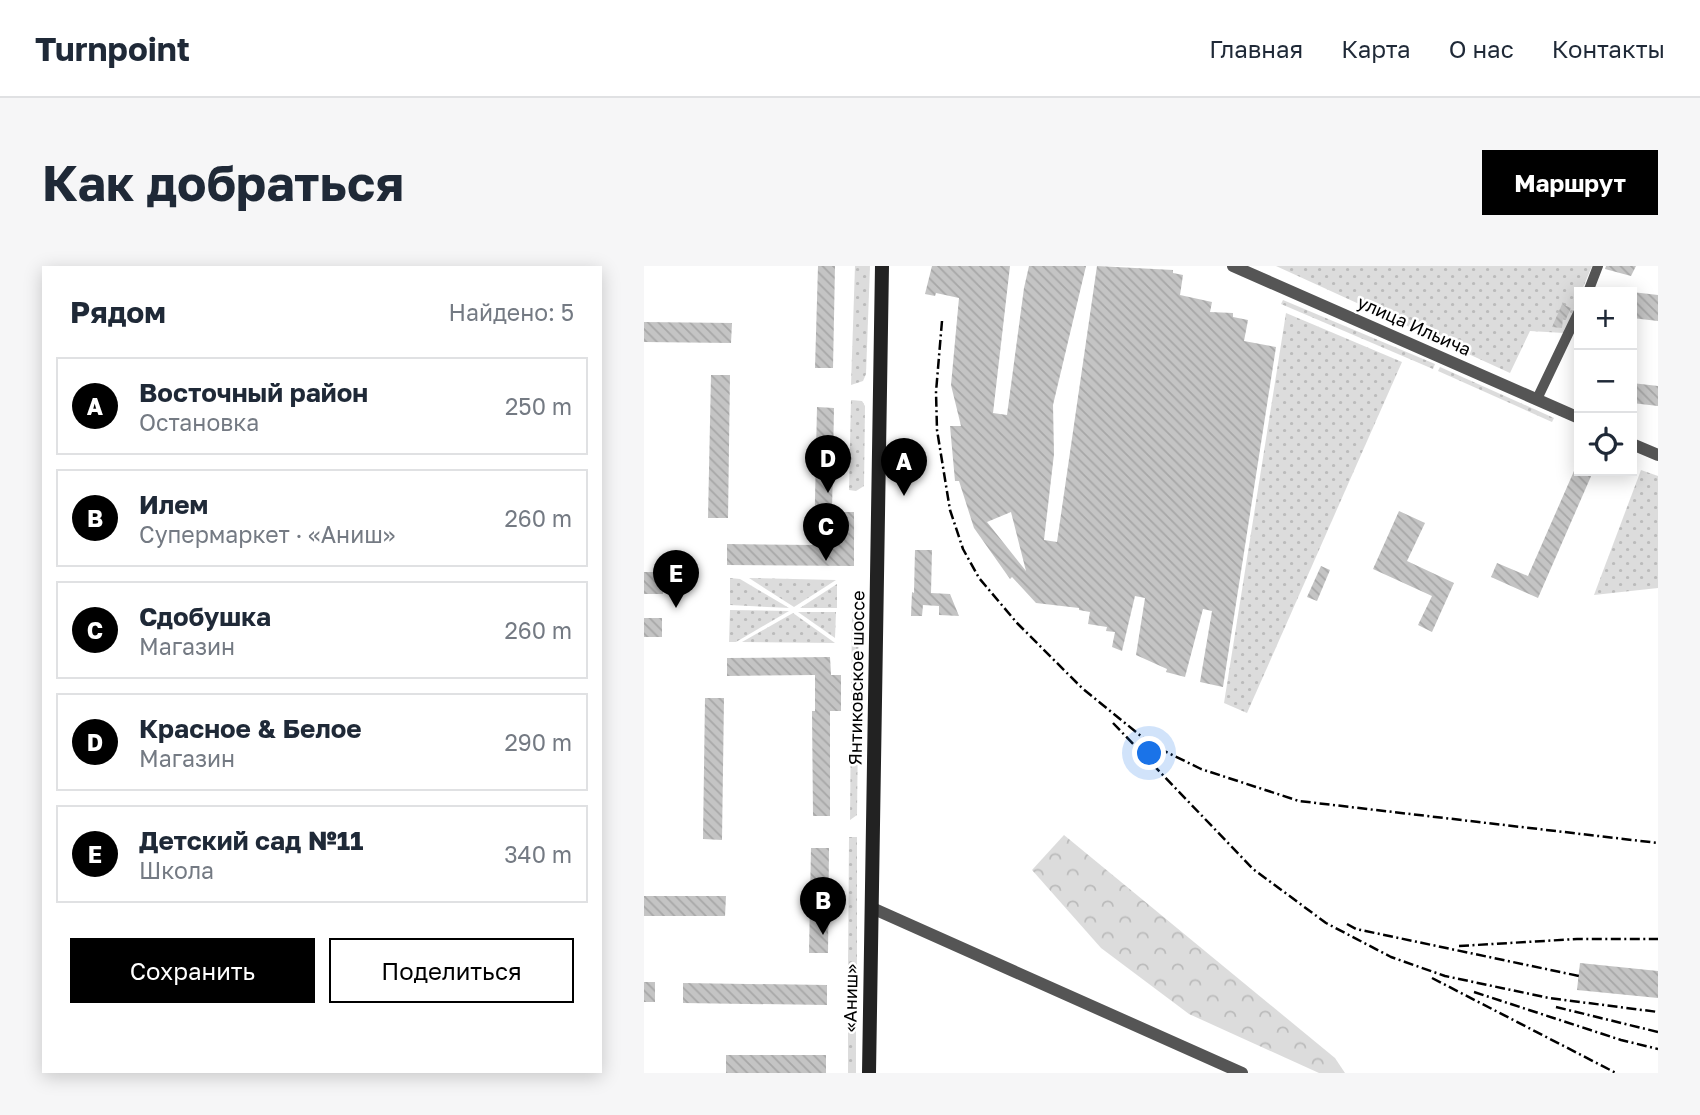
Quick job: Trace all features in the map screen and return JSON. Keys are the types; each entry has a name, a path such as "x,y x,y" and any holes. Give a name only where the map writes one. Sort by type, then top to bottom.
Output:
{"main road":[{"name":"Янтиковское шоссе","path":"873,881 882,266"},
{"name":"«Аниш»","path":"869,1073 873,881"}],"street":[{"name":"улица Ильича","path":"1233,266 1574,416"},
{"path":"1590,287 1598,266"},
{"path":"1537,399 1574,321"},
{"path":"1637,446 1658,455"},
{"path":"872,908 1242,1073"}],"green space":[{"path":"855,266 870,266 866,374 863,381 851,385"},
{"path":"1276,266 1592,266 1583,287 1574,287 1574,309 1564,333 1530,331 1510,373"},
{"path":"1283,300 1435,364 1433,369 1281,304"},
{"path":"1286,313 1402,362 1247,713 1224,703"},
{"path":"1440,367 1554,418 1552,422 1438,371"},
{"path":"851,400 862,401 865,406 864,486 856,491 849,490"},
{"path":"1641,470 1658,476 1658,588 1594,595"},
{"path":"730,578 740,579 789,608 730,605"},
{"path":"749,578 836,580 794,607"},
{"path":"837,584 837,608 800,608"},
{"path":"730,610 789,611 736,642 729,642"},
{"path":"798,612 836,612 835,638"},
{"path":"852,612 859,612 858,669 853,671 853,729 858,731 857,815 850,820"},
{"path":"793,613 835,643 742,642"},
{"path":"1064,835 1335,1058 1345,1073 1319,1073 1189,1014 1101,948 1032,870"},
{"path":"849,837 857,837 857,965 848,967"},
{"path":"848,974 856,975 856,1073 848,1073"}],"building":[{"path":"818,266 835,266 833,368 815,368"},
{"path":"932,266 1010,266 993,413 1007,415 1029,266 1086,266 1053,405 1054,454 1044,540 1057,542 1097,266 1173,270 1173,273 1183,275 1180,295 1212,302 1210,312 1233,313 1233,317 1248,320 1244,341 1276,347 1223,687 1200,682 1212,611 1203,609 1185,677 1166,672 1167,669 1136,655 1145,598 1135,596 1122,651 1112,647 1115,632 1106,631 1107,627 1088,624 1090,612 1079,608 1036,603 1012,577 1010,579 974,528 959,481 955,481 950,426 961,426 951,385 959,298 936,293 935,296 925,294","holes":["1011,512 1026,571 987,522"]},
{"path":"1606,266 1636,266 1631,276 1605,269"},
{"path":"1637,293 1658,295 1658,321 1637,319"},
{"path":"1563,302 1571,308 1566,319 1563,318 1562,328 1552,327"},
{"path":"644,322 732,323 731,343 644,342"},
{"path":"711,375 730,375 728,518 708,518"},
{"path":"1637,384 1658,386 1658,406 1637,404"},
{"path":"817,407 834,408 832,512 854,512 854,566 727,565 727,544 814,545"},
{"path":"1574,471 1574,476 1591,476 1538,598 1491,577 1497,563 1528,576"},
{"path":"1399,511 1425,523 1407,561 1454,583 1432,632 1418,625 1432,596 1373,569"},
{"path":"915,550 932,550 931,593 950,594 959,616 939,615 939,606 923,605 922,616 911,616"},
{"path":"1321,566 1330,570 1317,601 1307,597"},
{"path":"644,572 663,572 663,594 644,594"},
{"path":"644,618 662,618 662,637 644,637"},
{"path":"830,657 831,675 841,675 841,711 830,711 830,816 813,816 812,711 815,711 815,675 727,676 727,658"},
{"path":"705,698 724,698 722,840 703,839"},
{"path":"811,848 829,848 828,953 809,953"},
{"path":"644,896 726,896 725,916 644,916"},
{"path":"1580,963 1658,971 1658,998 1577,990"},
{"path":"644,982 655,982 655,1002 644,1002"},
{"path":"683,983 827,985 827,1005 683,1003"},
{"path":"726,1055 826,1055 826,1073 726,1073"}],"railway":[{"path":"942,321 936,392 937,430 950,510 963,549 979,578 1017,623 1082,688 1152,745 1201,769 1299,801 1658,843"},
{"path":"1113,723 1253,869 1326,923 1391,957 1445,976 1549,998 1658,1012"},
{"path":"1347,924 1356,929 1579,976"},
{"path":"1459,946 1577,939 1658,939"},
{"path":"1432,978 1616,1073"},
{"path":"1474,992 1621,1040 1658,1049"},
{"path":"1556,1007 1658,1032"}],"place":[{"name":"Красное & Белое","path":"828,493"},
{"name":"Восточный район","path":"904,496"},
{"name":"Сдобушка","path":"826,561"},
{"name":"Детский сад №11","path":"676,608"},
{"name":"Илем","path":"823,935"}]}
